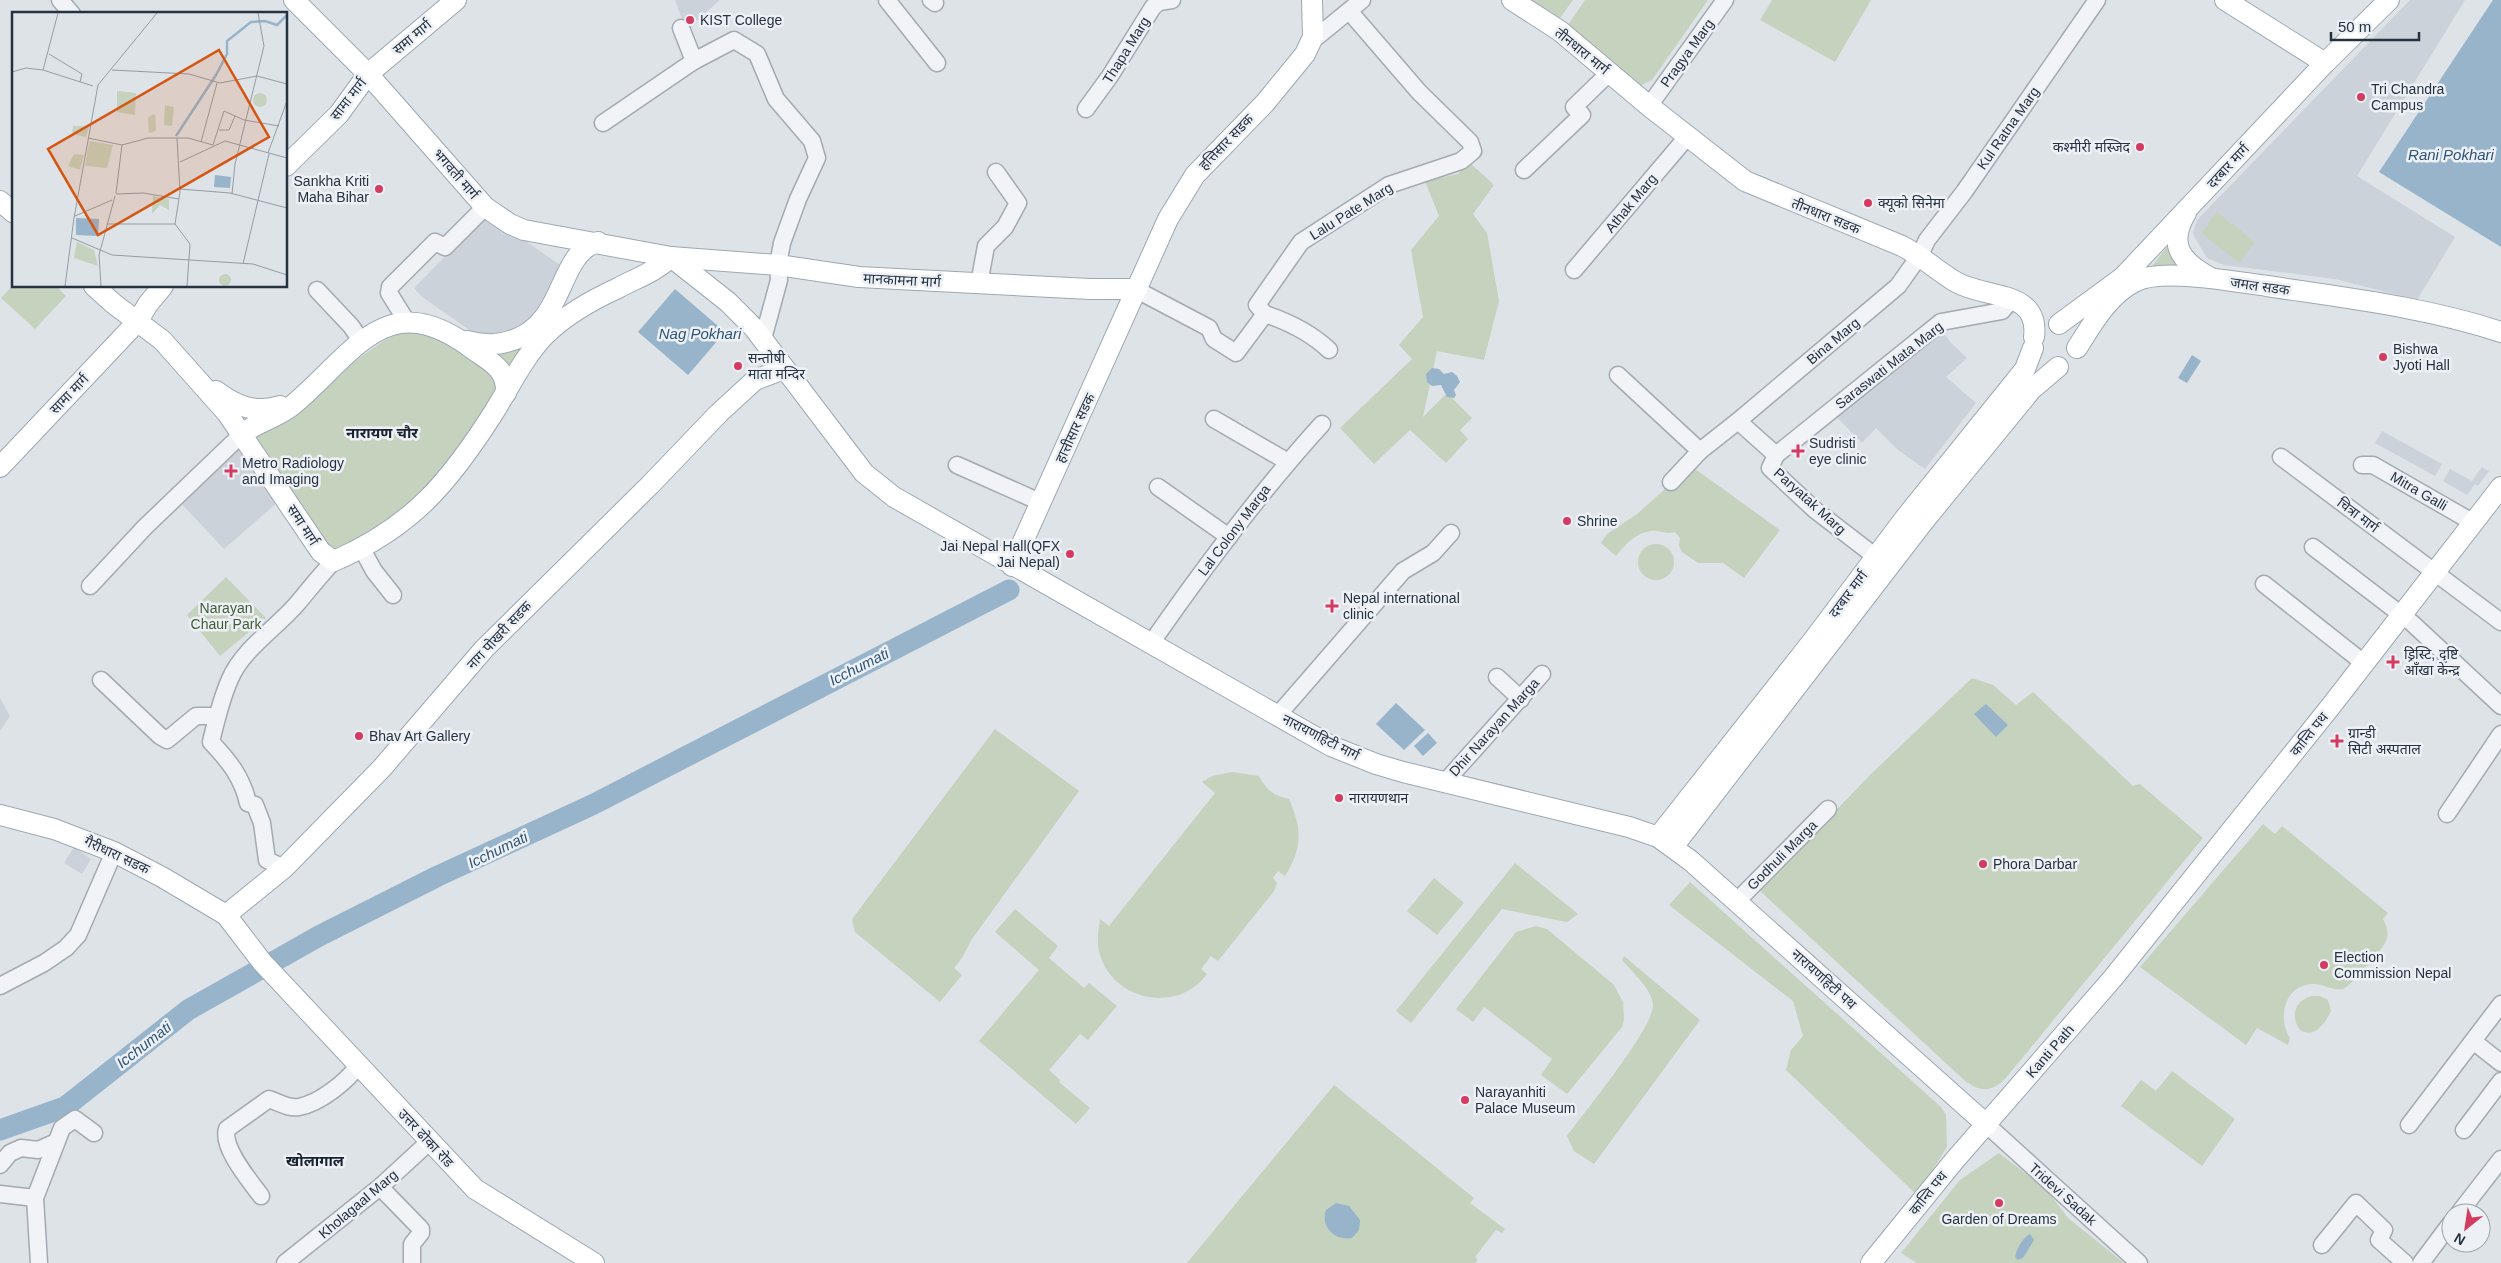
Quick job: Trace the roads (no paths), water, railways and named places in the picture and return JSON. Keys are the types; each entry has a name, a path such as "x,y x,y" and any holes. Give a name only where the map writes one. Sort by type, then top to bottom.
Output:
{"main road":[{"name":"भगवती मार्ग","path":"294,0 368,74 485,207 510,224 524,230 671,256"},
{"name":"समा मार्ग","path":"368,74 456,0"},
{"name":"हत्तिसार सडक","path":"1135,289 1168,218 1190,182 1292,71 1305,54 1313,37 1312,0"},
{"name":"तीनधारा मार्ग","path":"1512,0 1560,31 1649,106"},
{"path":"2225,0 2325,63"},
{"name":"दरबार मार्ग","path":"2058,324 2123,276 2325,63 2390,0"},
{"name":"सामा मार्ग","path":"288,164 339,114 368,74"},
{"name":"तीनधारा सडक","path":"1649,106 1734,174 1756,187 1902,246 1920,255 1962,285 2015,300"},
{"path":"0,201 12,211"},
{"path":"2192,202 2177,231 2178,249 2183,258 2192,266 2213,279"},
{"path":"334,562 362,549 415,513 434,495 470,448 549,324 574,261 588,245 598,242"},
{"path":"96,288 114,304 162,340 227,412 242,434 255,424 285,412 362,342 379,331 398,323 429,324 460,339 479,344 499,345 523,337 589,302 660,268 671,256"},
{"name":"मानकामना मार्ग","path":"671,256 778,264 859,277 979,284 1135,289"},
{"name":"नारायणहिटी मार्ग","path":"671,256 728,302 763,339 864,473 894,497 1012,566 1152,642 1331,746 1376,764 1617,824 1666,842"},
{"name":"जमल सडक","path":"2077,348 2114,296 2137,281 2151,276 2213,279 2373,302 2473,323 2501,332"},
{"name":"सामा मार्ग","path":"0,467 138,321 148,304 161,288"},
{"name":"हात्तीसार सडक","path":"1012,566 1113,344 1135,289"},
{"path":"2015,300 2031,312 2035,322 2034,343 2035,354 2044,365 2058,367 2068,363 2077,348 2074,335 2065,326 2058,324 2047,325 2034,343"},
{"path":"460,339 500,370 506,381 506,392"},
{"name":"दरबार मार्ग","path":"1688,814 1876,557 2017,379 2025,368 2034,343"},
{"path":"183,362 224,396 248,409 272,408 305,395"},
{"name":"दरबार मार्ग","path":"1666,842 2031,390 2058,367"},
{"name":"नाग पोखरी सडक","path":"226,915 284,868 382,768 484,649 650,485 719,413 755,380 784,369"},
{"name":"समा मार्ग","path":"242,434 321,552 334,562"},
{"name":"कान्ति पथ","path":"2113,978 2365,664 2501,487"},
{"path":"1617,824 1688,814 1690,843 1695,856 1710,878"},
{"name":"गैरीधारा सडक","path":"0,815 54,828 114,852 162,876 226,915"},
{"name":"नारायणहिटी पथ","path":"1666,842 1710,878 1987,1125"},
{"name":"उत्तर ढोका रोड","path":"226,915 262,962 475,1189 594,1263"},
{"name":"Kanti Path","path":"1987,1125 2113,978"},
{"name":"कान्ति पथ","path":"1871,1263 1954,1161 1987,1125"}],"street":[{"path":"60,0 70,12"},
{"path":"886,0 937,63"},
{"name":"Thapa Marg","path":"1086,109 1124,55 1153,7 1159,2 1172,0"},
{"path":"1313,37 1318,36 1350,12 1362,0"},
{"name":"Pragya Marg","path":"1649,106 1725,0"},
{"name":"Kul Ratna Marg","path":"1920,255 1927,240 1964,192 2097,0"},
{"name":"Lalu Pate Marg","path":"1265,314 1257,305 1300,242 1389,185 1461,161 1473,152 1470,142 1420,92 1350,12"},
{"path":"681,28 694,61"},
{"path":"603,123 694,61 734,40 757,54 776,99 812,141 817,158 785,232 778,264 779,280 763,339"},
{"path":"1524,170 1582,115 1574,107 1610,73"},
{"name":"Athak Marg","path":"1574,270 1687,136"},
{"path":"979,284 986,246 1006,227 1018,203 996,172"},
{"path":"407,322 389,293 390,287 435,242 445,247 485,207"},
{"name":"Bina Marg","path":"1738,421 1898,286 1920,255"},
{"path":"1135,289 1209,328 1214,339 1236,353 1265,314 1291,323 1319,340 1329,350"},
{"path":"317,290 362,342"},
{"name":"Saraswati Mata Marg","path":"1776,455 1936,326 1948,320 2002,311 2015,300"},
{"path":"1618,375 1700,451"},
{"path":"1214,419 1288,462"},
{"path":"1671,482 1700,451 1738,421"},
{"name":"Paryatak Marg","path":"1738,421 1776,455 1770,468 1815,510 1876,557"},
{"name":"Lal Colony Marga","path":"1152,642 1228,537 1288,462 1322,424"},
{"path":"90,586 145,528 242,434"},
{"name":"चित्रा मार्ग","path":"2281,457 2501,622"},
{"path":"957,465 1040,502"},
{"name":"Mitra Galli","path":"2362,465 2373,465 2474,523"},
{"path":"1158,487 1228,537"},
{"path":"1278,715 1403,571 1432,553 1451,533"},
{"path":"2313,547 2403,615 2501,706"},
{"path":"362,549 374,571 393,595"},
{"path":"284,868 267,860 262,823 256,805 248,803 244,786 230,762 211,742 217,716 230,678 250,650 297,604 318,577 334,562"},
{"path":"2264,584 2365,664"},
{"name":"Dhir Narayan Marga","path":"1446,781 1542,674"},
{"path":"1497,677 1520,699"},
{"path":"101,680 160,736 167,740 196,716 217,716"},
{"path":"2447,814 2501,734"},
{"name":"Godhuli Marga","path":"1736,902 1828,809"},
{"path":"0,986 44,963 66,948 78,936 114,852"},
{"path":"2409,1125 2501,1004"},
{"path":"2473,1041 2501,1063"},
{"path":"261,1196 231,1152 225,1134 227,1129 269,1098 292,1107 299,1107 313,1102 332,1090 358,1066"},
{"path":"2464,1130 2501,1081"},
{"path":"39,1263 35,1198 54,1143 62,1128 75,1119 94,1133"},
{"name":"Tridevi Sadak","path":"1987,1125 2139,1263"},
{"name":"Kholagaal Marg","path":"286,1263 380,1187 429,1142"},
{"path":"0,1165 10,1153 21,1148 38,1150 54,1143"},
{"path":"2466,1203 2501,1159"},
{"path":"380,1187 421,1229 421,1233 412,1244 412,1263"},
{"path":"0,1194 35,1198"},
{"path":"2322,1245 2356,1203 2384,1230 2379,1240 2405,1263"},
{"path":"2421,1263 2441,1236"}],"water":[{"name":"Rani Pokhari","path":"2493,0 2501,0 2501,247 2379,172"},
{"name":"Nag Pokhari","path":"675,289 725,332 688,375 638,332"},
{"path":"2192,355 2201,361 2187,383 2178,378"},
{"path":"1432,368 1439,369 1444,374 1452,372 1457,376 1460,382 1454,390 1456,395 1454,398 1447,397 1441,385 1432,386 1427,382 1426,374"},
{"path":"1396,703 1425,730 1404,750 1376,724"},
{"path":"1986,704 2008,725 1996,737 1974,714"},
{"path":"1428,733 1437,743 1423,756 1414,746"},
{"path":"1336,1203 1349,1206 1360,1220 1359,1230 1352,1238 1335,1235 1327,1227 1325,1222 1326,1210"},
{"path":"2030,1234 2034,1240 2023,1258 2018,1260 2015,1257 2018,1247"}],"waterway":[{"name":"Icchumati","path":"0,1130 65,1107 188,1010 319,936 438,876 594,804 1009,590"}],"place":[{"name":"KIST College","path":"690,20"},
{"name":"Tri Chandra Campus","path":"2361,97"},
{"name":"कश्मीरी मस्जिद","path":"2140,147"},
{"name":"Sankha Kriti Maha Bihar","path":"379,189"},
{"name":"क्यूको सिनेमा","path":"1868,203"},
{"name":"Bishwa Jyoti Hall","path":"2383,357"},
{"name":"सन्तोषी माता मन्दिर","path":"738,366"},
{"name":"Sudristi eye clinic","path":"1798,451"},
{"name":"Metro Radiology and Imaging","path":"231,471"},
{"name":"Shrine","path":"1567,521"},
{"name":"Jai Nepal Hall(QFX Jai Nepal)","path":"1070,554"},
{"name":"Nepal international clinic","path":"1332,606"},
{"name":"ड्रिस्टि, दृष्टि आँखा केन्द्र","path":"2393,662"},
{"name":"Bhav Art Gallery","path":"359,736"},
{"name":"ग्रान्डी सिटी अस्पताल","path":"2337,741"},
{"name":"नारायणथान","path":"1339,798"},
{"name":"Phora Darbar","path":"1983,864"},
{"name":"Election Commission Nepal","path":"2324,965"},
{"name":"Narayanhiti Palace Museum","path":"1465,1100"},
{"name":"Garden of Dreams","path":"1999,1203"}],"district":[{"name":"नारायण चौर","path":"382,433"},
{"name":"खोलागाल","path":"315,1161"}],"park label":[{"name":"Narayan Chaur Park","path":"226,616"}]}
